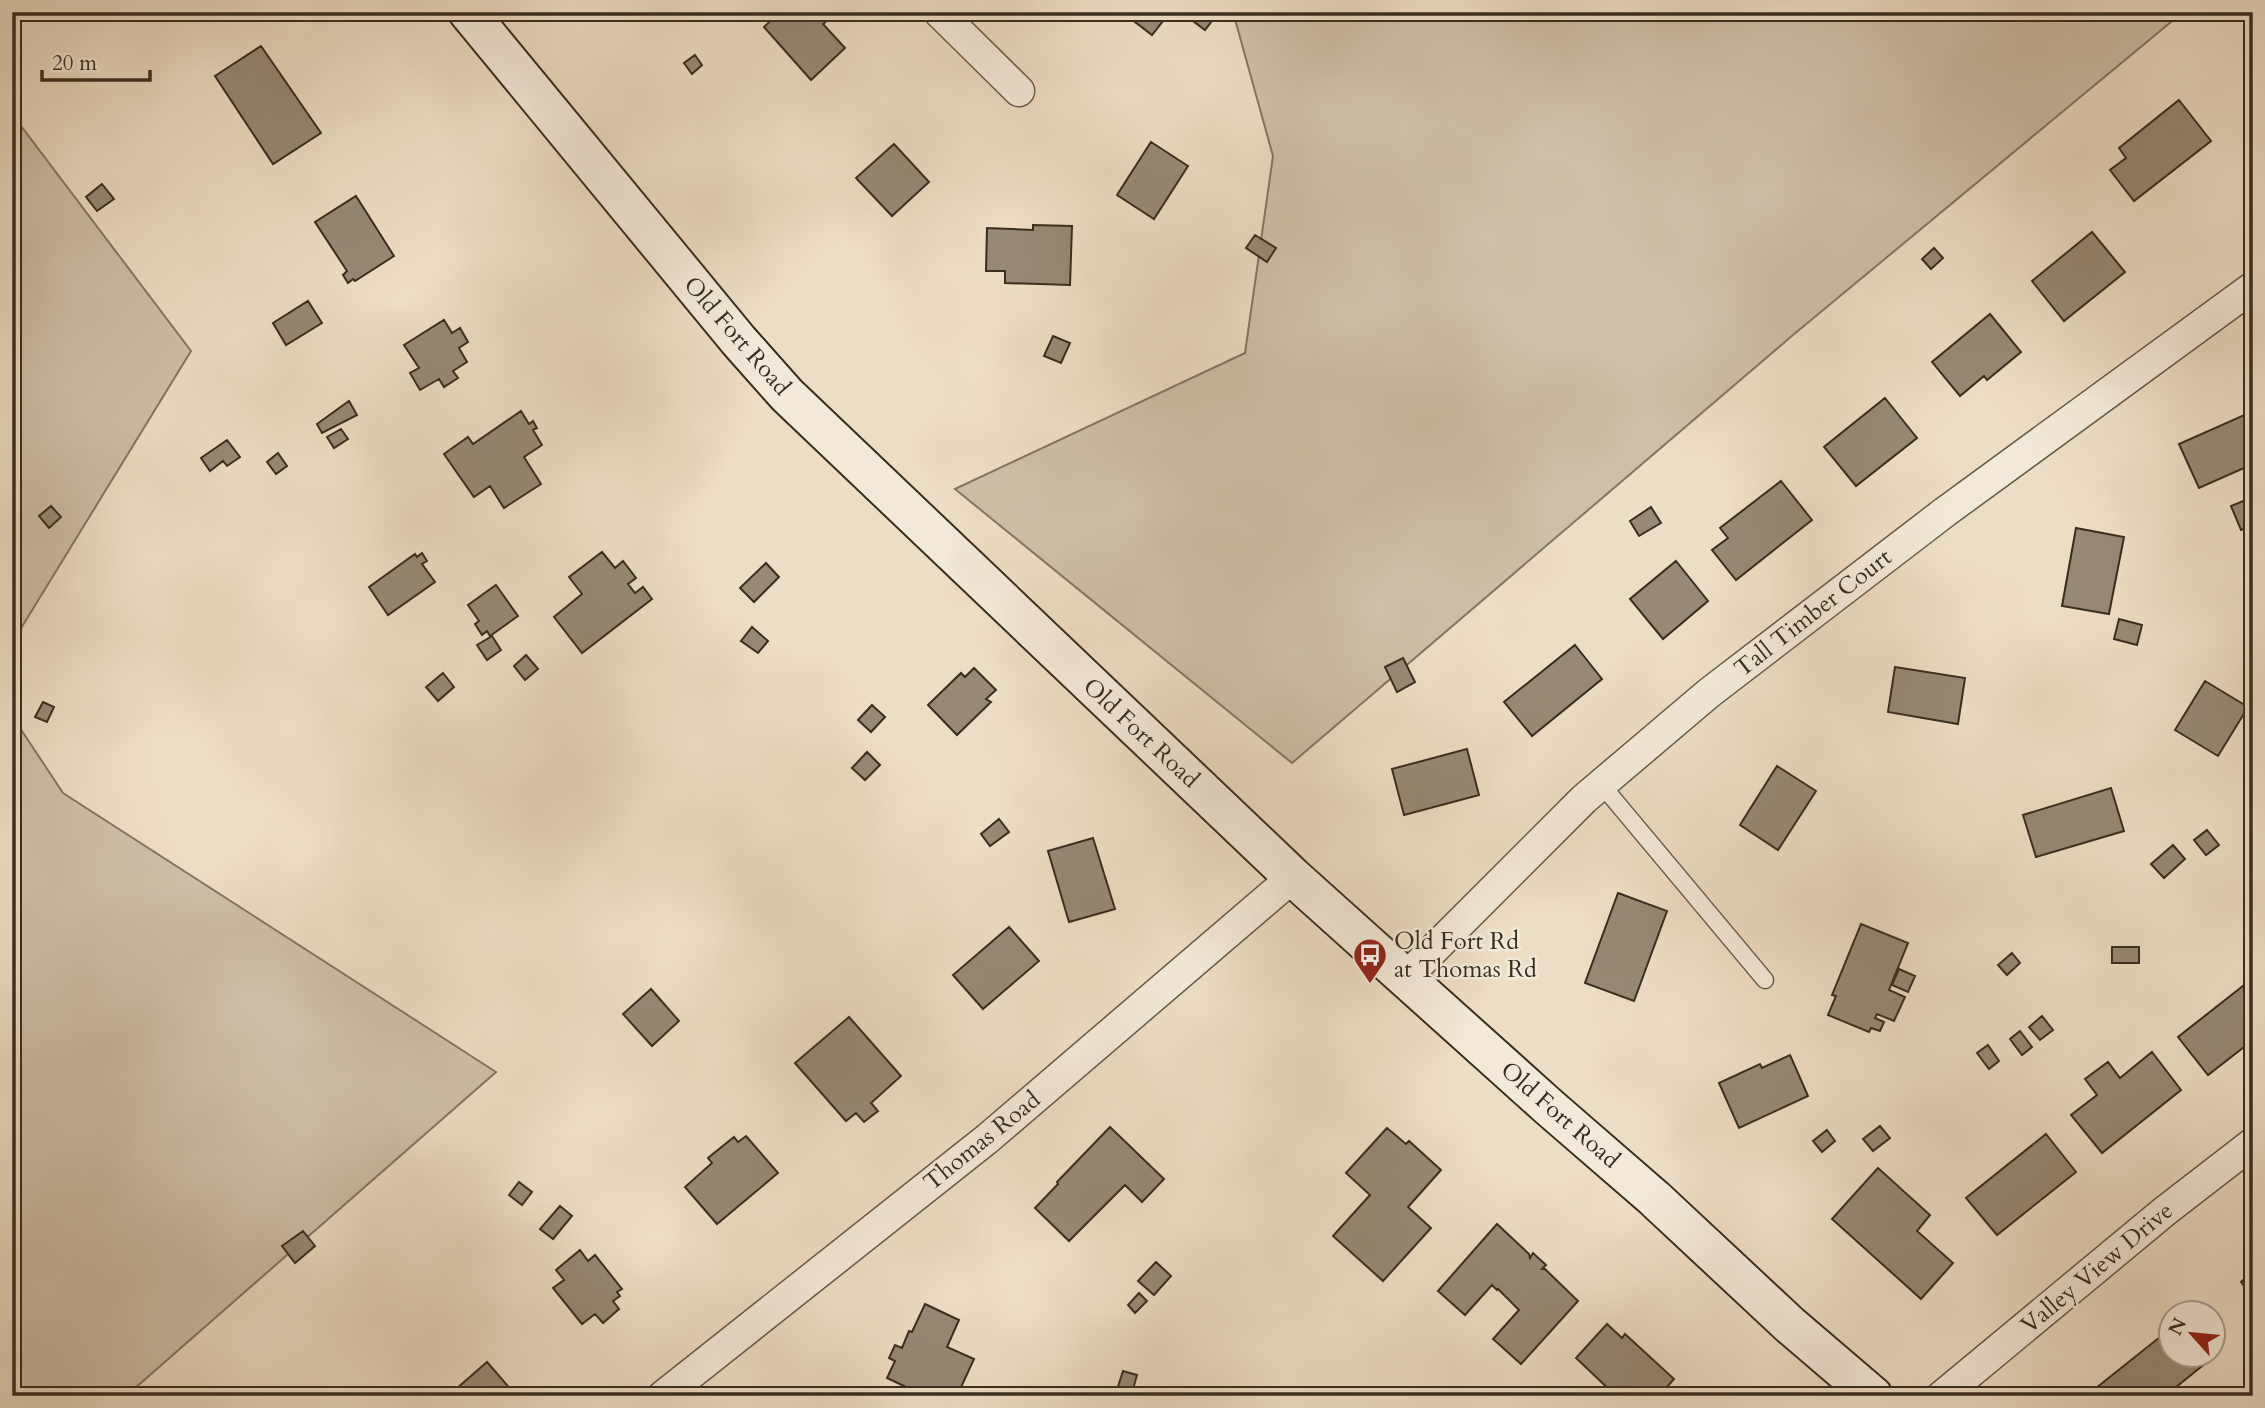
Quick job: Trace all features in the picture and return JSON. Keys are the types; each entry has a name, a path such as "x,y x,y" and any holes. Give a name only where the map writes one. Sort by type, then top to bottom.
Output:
{"main road":[{"name":"Old Fort Road","path":"468,12 739,341 787,395 1293,877 1654,1198 1790,1325 1873,1396"}],"street":[{"path":"939,12 1019,91"},
{"name":"Tall Timber Court","path":"1406,977 1503,878 1601,784 1709,693 1945,512 2253,287"},
{"name":"Thomas Road","path":"663,1396 696,1385 1293,877"},
{"name":"Valley View Drive","path":"1942,1396 2165,1211 2253,1143"}],"lane":[{"path":"1601,784 1765,980"}],"shaded area":[{"path":"1233,12 2183,12 1793,335 1292,763 955,489 1245,353 1273,156"},
{"path":"12,114 191,351 12,643"},
{"path":"12,716 63,793 496,1072 126,1396 12,1396"}],"building":[{"path":"780,12 825,12 830,18 823,24 845,48 811,80 764,27"},
{"path":"1122,12 1170,12 1152,35"},
{"path":"1200,12 1218,13 1205,30 1193,21"},
{"path":"261,46 321,133 273,164 215,76"},
{"path":"695,55 702,65 692,74 684,63"},
{"path":"2179,100 2211,141 2134,201 2110,170 2126,158 2119,148"},
{"path":"1151,142 1188,166 1154,219 1117,195"},
{"path":"894,144 929,182 892,216 856,178"},
{"path":"102,184 114,199 97,211 86,197"},
{"path":"356,196 394,256 348,283 343,275 347,271 315,222"},
{"path":"1033,225 1072,226 1070,285 1005,283 1005,271 986,271 987,228 1033,230"},
{"path":"2092,232 2125,272 2064,321 2032,281"},
{"path":"1255,235 1276,248 1267,262 1246,248"},
{"path":"1934,248 1943,258 1931,269 1922,259"},
{"path":"308,301 322,323 286,345 273,323"},
{"path":"1990,314 2021,352 1987,380 1984,376 1960,396 1932,362"},
{"path":"444,320 452,333 460,328 468,342 459,348 467,362 453,371 458,378 444,387 439,379 420,390 410,373 419,368 404,345"},
{"path":"1053,336 1070,343 1061,363 1044,356"},
{"path":"1885,398 1917,438 1856,486 1824,447"},
{"path":"349,401 357,415 322,433 317,424"},
{"path":"521,411 529,424 533,421 537,428 533,430 542,445 524,457 541,484 504,508 490,486 474,497 444,454 468,437 473,444"},
{"path":"2251,412 2253,464 2199,488 2179,444"},
{"path":"341,429 348,439 334,448 327,437"},
{"path":"227,440 240,457 227,466 223,461 210,471 201,458"},
{"path":"278,453 287,466 276,474 267,462"},
{"path":"1781,481 1812,520 1736,580 1712,550 1728,538 1720,528"},
{"path":"2253,497 2253,526 2241,530 2231,506"},
{"path":"51,506 61,517 49,528 39,516"},
{"path":"1651,507 1661,523 1639,536 1630,521"},
{"path":"2076,528 2124,537 2109,614 2062,606"},
{"path":"602,552 615,568 623,561 636,578 628,584 635,593 643,587 652,599 582,653 554,617 582,594 569,577"},
{"path":"422,553 427,561 422,564 435,582 388,615 369,587 415,554 417,557"},
{"path":"1676,561 1708,601 1663,639 1630,599"},
{"path":"766,563 779,577 754,602 740,588"},
{"path":"496,585 518,616 490,636 487,631 482,635 475,624 479,621 468,605"},
{"path":"2119,619 2142,625 2137,645 2114,639"},
{"path":"752,627 768,641 758,653 741,641"},
{"path":"492,636 501,650 487,660 477,645"},
{"path":"1575,645 1602,679 1532,736 1504,702"},
{"path":"526,655 538,669 525,680 514,666"},
{"path":"1403,658 1415,682 1397,692 1385,667"},
{"path":"1895,667 1965,678 1958,724 1888,712"},
{"path":"974,668 996,690 986,699 991,702 957,735 928,705 961,673 965,677"},
{"path":"443,673 454,687 438,701 426,687"},
{"path":"2205,681 2248,707 2218,756 2175,730"},
{"path":"43,702 54,707 47,722 35,717"},
{"path":"872,705 885,717 871,732 858,720"},
{"path":"1467,749 1479,795 1404,815 1392,769"},
{"path":"867,752 880,765 865,780 852,768"},
{"path":"1777,766 1816,791 1778,850 1740,825"},
{"path":"2111,788 2124,831 2036,857 2023,815"},
{"path":"999,819 1009,832 990,846 981,834"},
{"path":"2207,830 2219,845 2206,855 2194,840"},
{"path":"1093,838 1115,909 1069,922 1048,851"},
{"path":"2173,845 2185,859 2164,878 2151,864"},
{"path":"1618,893 1667,911 1634,1001 1585,983"},
{"path":"1861,924 1908,943 1889,990 1905,997 1894,1021 1877,1014 1875,1018 1884,1022 1880,1031 1871,1028 1869,1032 1828,1015 1836,996 1832,995"},
{"path":"1009,927 1039,961 983,1009 953,975"},
{"path":"2112,947 2139,947 2139,963 2112,963"},
{"path":"2012,953 2020,963 2007,975 1998,965"},
{"path":"1899,969 1915,976 1908,992 1892,985"},
{"path":"2253,978 2253,1040 2208,1075 2178,1037"},
{"path":"651,989 679,1021 652,1046 623,1014"},
{"path":"2042,1016 2053,1030 2040,1040 2029,1027"},
{"path":"849,1017 901,1076 871,1103 878,1111 864,1122 856,1113 846,1121 795,1063"},
{"path":"2020,1031 2032,1047 2022,1055 2010,1039"},
{"path":"1988,1045 1999,1061 1989,1069 1977,1053"},
{"path":"2152,1052 2181,1090 2102,1153 2071,1115 2097,1095 2085,1079 2108,1062 2120,1078"},
{"path":"1790,1055 1808,1096 1739,1128 1719,1083 1760,1064 1762,1068"},
{"path":"1880,1126 1890,1138 1873,1151 1863,1139"},
{"path":"1110,1127 1164,1179 1142,1202 1125,1185 1069,1241 1035,1208"},
{"path":"1387,1128 1406,1144 1409,1141 1441,1170 1408,1207 1431,1228 1383,1281 1333,1236 1370,1195 1346,1173"},
{"path":"1827,1130 1835,1141 1822,1152 1813,1141"},
{"path":"2046,1134 2076,1172 1997,1235 1966,1198"},
{"path":"746,1136 778,1173 717,1224 685,1187 712,1163 708,1158 734,1137 738,1142"},
{"path":"1878,1168 1930,1215 1917,1231 1953,1263 1921,1299 1832,1219"},
{"path":"519,1182 532,1192 522,1205 509,1195"},
{"path":"560,1206 572,1216 553,1239 540,1229"},
{"path":"1497,1224 1530,1258 1533,1253 1546,1265 1542,1269 1578,1301 1521,1364 1493,1339 1519,1310 1498,1289 1492,1285 1465,1315 1438,1291"},
{"path":"303,1231 315,1246 295,1263 282,1246"},
{"path":"580,1250 588,1261 595,1255 622,1289 617,1292 620,1296 613,1301 619,1309 603,1323 595,1314 582,1324 553,1288 564,1280 556,1270"},
{"path":"1156,1262 1171,1276 1154,1295 1138,1281"},
{"path":"2253,1272 2253,1298 2241,1282"},
{"path":"1139,1293 1147,1301 1135,1313 1128,1305"},
{"path":"925,1304 959,1320 947,1347 974,1359 957,1396 925,1396 887,1378 895,1361 889,1358 895,1345 902,1348"},
{"path":"1607,1324 1622,1338 1625,1334 1674,1379 1659,1396 1616,1396 1576,1358"},
{"path":"2156,1340 2156,1370 2197,1370 2165,1396 2086,1396"},
{"path":"487,1362 514,1393 512,1396 448,1396"},
{"path":"1123,1371 1137,1375 1131,1396 1115,1396"}],"place":[{"name":"Old Fort Rd at Thomas Rd","path":"1370,985"}]}
